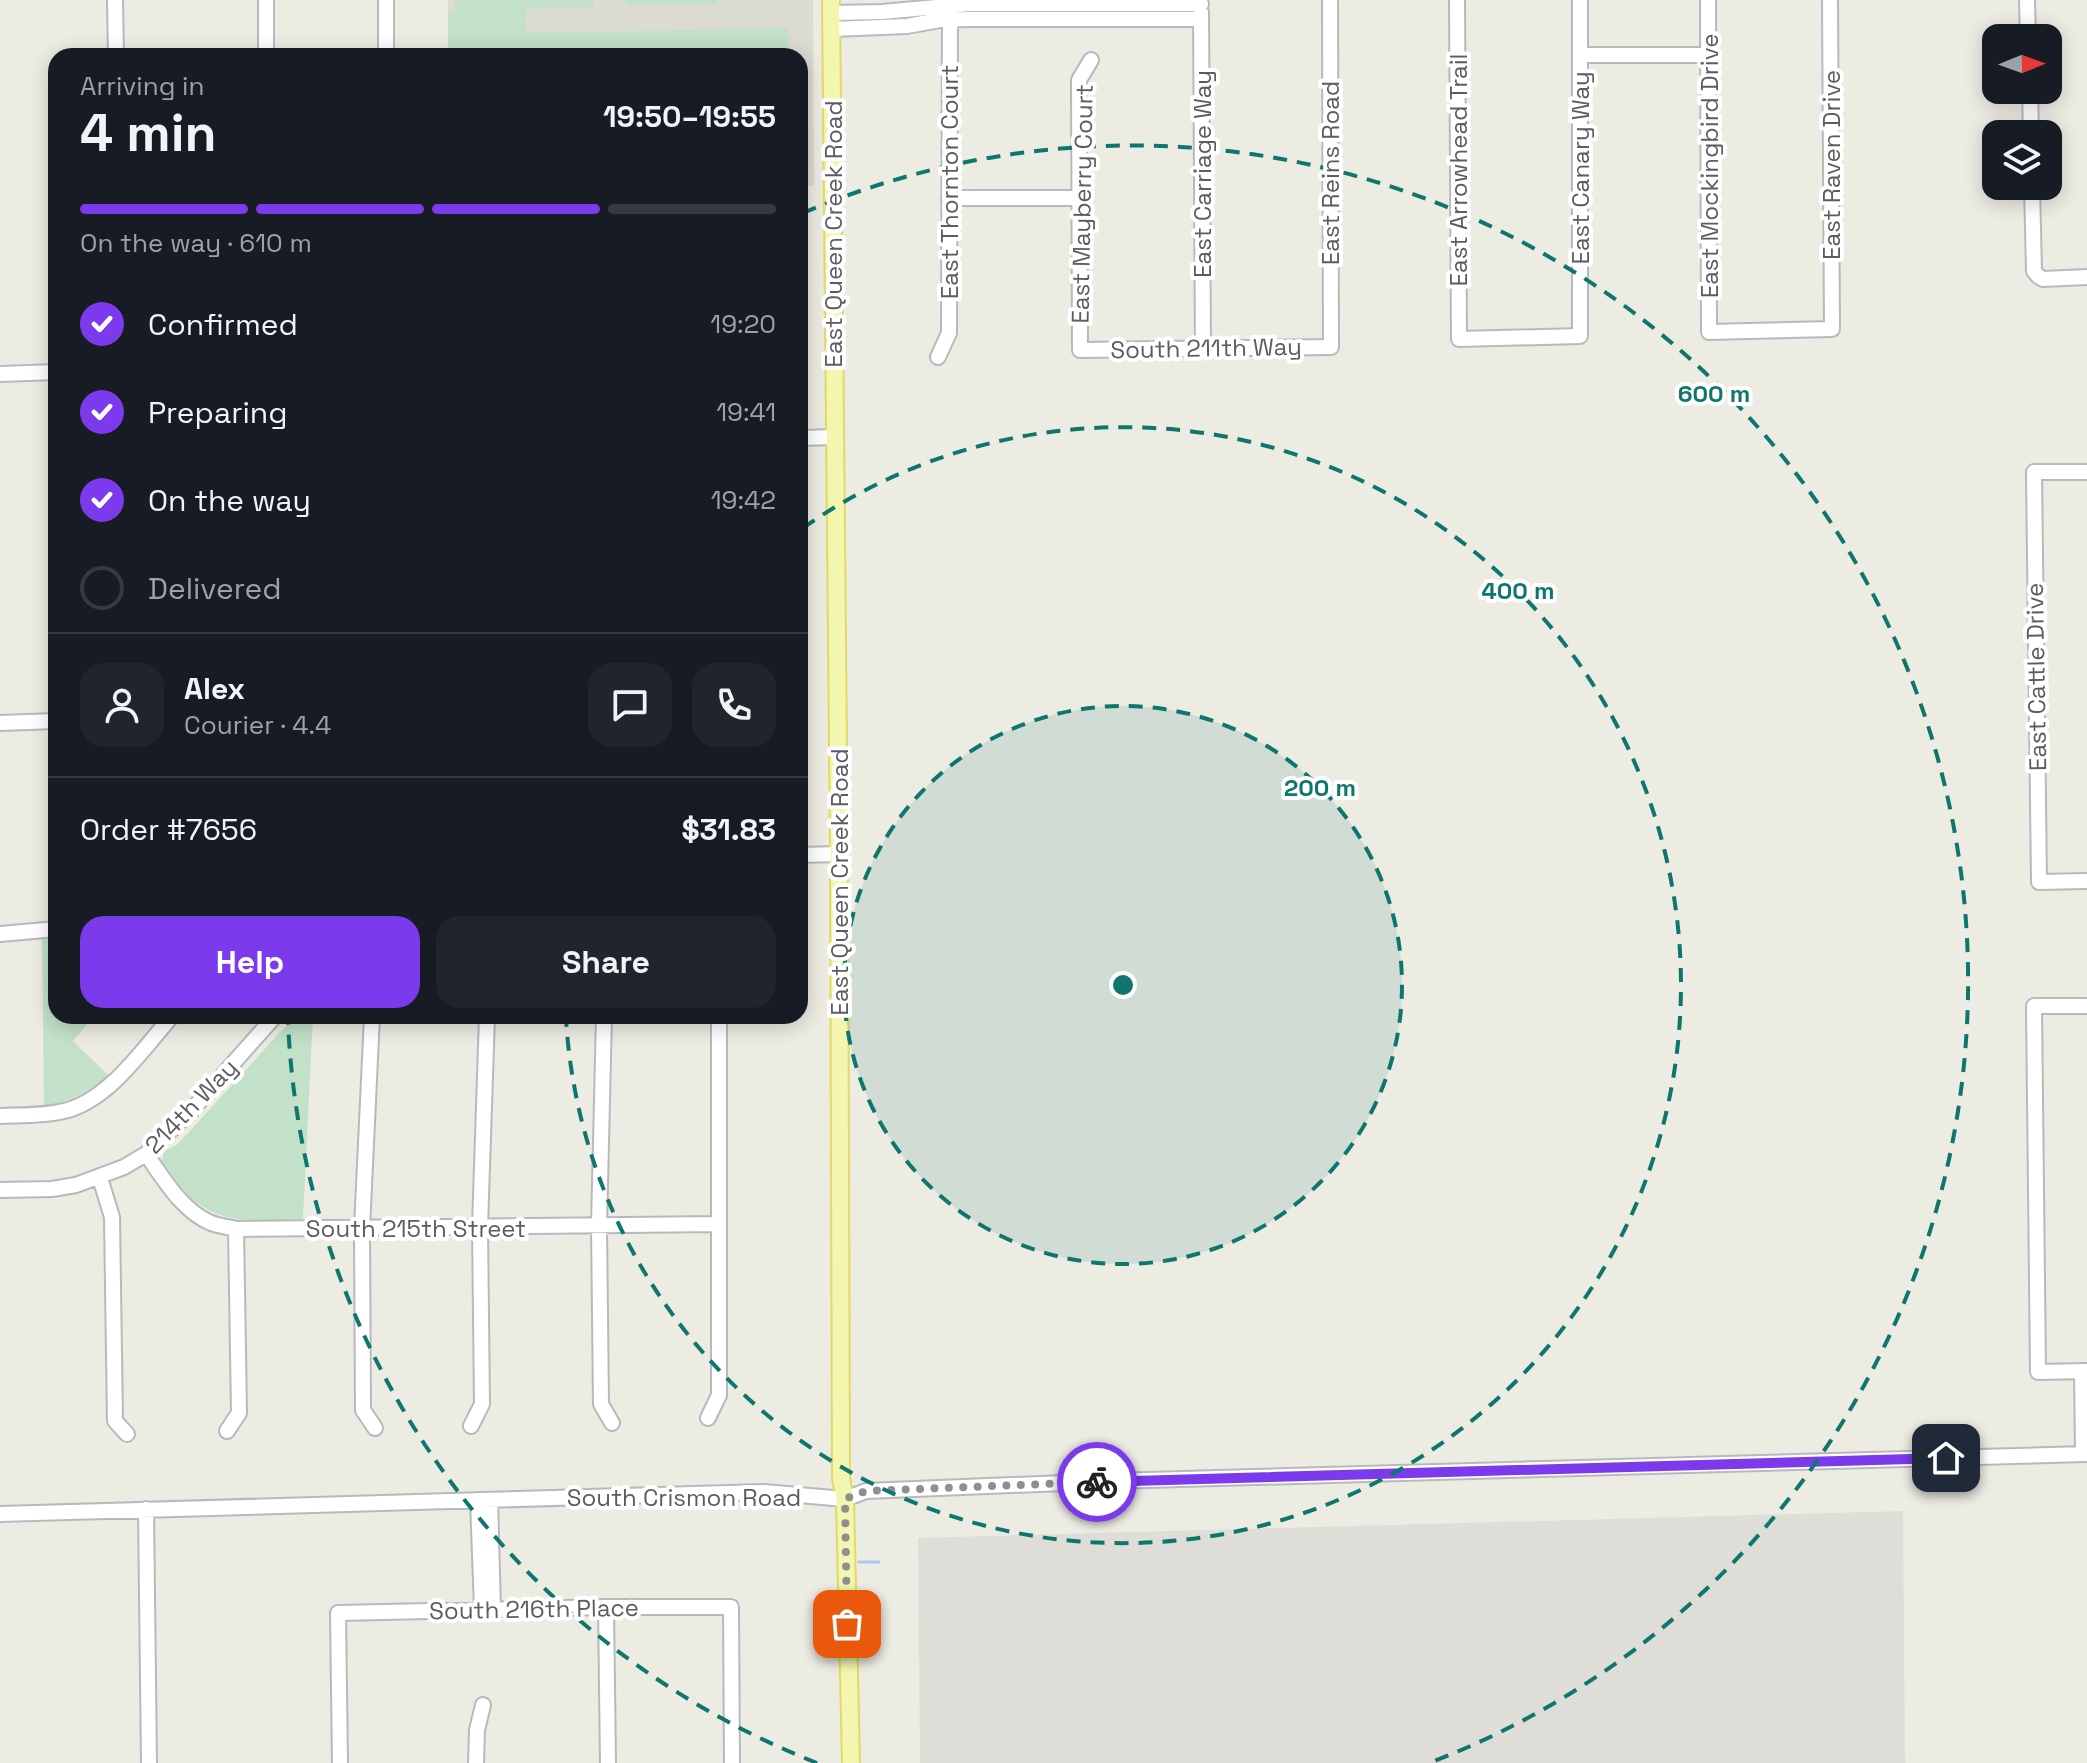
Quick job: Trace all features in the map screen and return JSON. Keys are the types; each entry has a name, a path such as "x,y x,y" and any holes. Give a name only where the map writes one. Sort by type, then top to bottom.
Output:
{"main road":[{"name":"East Queen Creek Road","path":"832,14 841,1478 845,1499 851,1763"}],"street":[{"path":"115,0 116,48"},
{"path":"266,0 266,48"},
{"path":"386,0 386,48"},
{"name":"East Reins Road","path":"1330,0 1331,347"},
{"name":"East Arrowhead Trail","path":"1457,0 1459,339 1580,336"},
{"name":"East Canary Way","path":"1580,0 1580,336"},
{"name":"East Mockingbird Drive","path":"1708,0 1709,332"},
{"name":"East Raven Drive","path":"1709,332 1832,329 1830,0"},
{"path":"2027,0 2028,24"},
{"path":"832,14 1037,8 1201,8"},
{"name":"East Carriage Way","path":"1201,8 1203,348"},
{"name":"East Thornton Court","path":"938,357 949,333 950,12"},
{"path":"1580,55 1708,55"},
{"name":"East Mayberry Court","path":"1080,350 1079,80 1091,60"},
{"path":"949,198 1080,198"},
{"path":"2032,200 2034,271 2043,279 2087,277"},
{"name":"South 211th Way","path":"1080,350 1331,347"},
{"path":"0,374 48,372"},
{"path":"808,438 836,437"},
{"name":"East Cattle Drive","path":"2087,472 2034,472 2039,882 2087,881"},
{"path":"0,723 48,721"},
{"path":"808,855 839,854"},
{"path":"0,934 48,930"},
{"path":"2085,1454 2084,1372 2038,1372 2034,1006 2087,1006"},
{"path":"0,1116 42,1115 69,1110 95,1097 114,1082 165,1024"},
{"name":"214th Way","path":"0,1190 52,1189 76,1185 100,1178 146,1154 190,1112 268,1024"},
{"path":"372,1024 362,1228 363,1410 375,1428"},
{"path":"471,1426 482,1404 480,1227 487,1024"},
{"path":"604,1024 599,1226 601,1404 612,1423"},
{"path":"708,1418 719,1395 719,1024"},
{"name":"South 215th Street","path":"146,1154 172,1191 192,1211 212,1224 236,1229 718,1224"},
{"path":"100,1178 112,1217 115,1421 127,1434"},
{"path":"227,1431 239,1413 236,1229"},
{"name":"South Crismon Road","path":"0,1514 764,1492 845,1499 866,1491 1112,1481 2085,1454"},
{"path":"484,1500 487,1609"},
{"path":"146,1509 149,1763"},
{"path":"606,1607 608,1763"},
{"name":"South 216th Place","path":"340,1763 338,1613 606,1607 731,1607 732,1763"},
{"path":"476,1763 477,1730 483,1705"}],"shaded area":[{"path":"448,0 813,0 814,186 808,186 808,48 448,48"},
{"path":"1903,1511 1905,1763 920,1763 918,1538"}],"green space":[{"path":"455,0 594,0 594,7 525,9 526,33 788,28 787,48 448,48 448,13 455,12"},
{"path":"624,0 716,0 716,4 628,5"},
{"path":"42,939 48,939 48,1024 87,1024 73,1041 109,1076 78,1095 44,1107"},
{"path":"288,1024 313,1024 303,1219 243,1220 215,1213 202,1206 189,1196 162,1161 164,1151 177,1145"}],"waterway":[{"path":"859,1562 879,1562"}],"way so far":[{"path":"847,1624 845,1499 866,1491 1097,1482"}],"route":[{"path":"1097,1482 1946,1458"}]}
